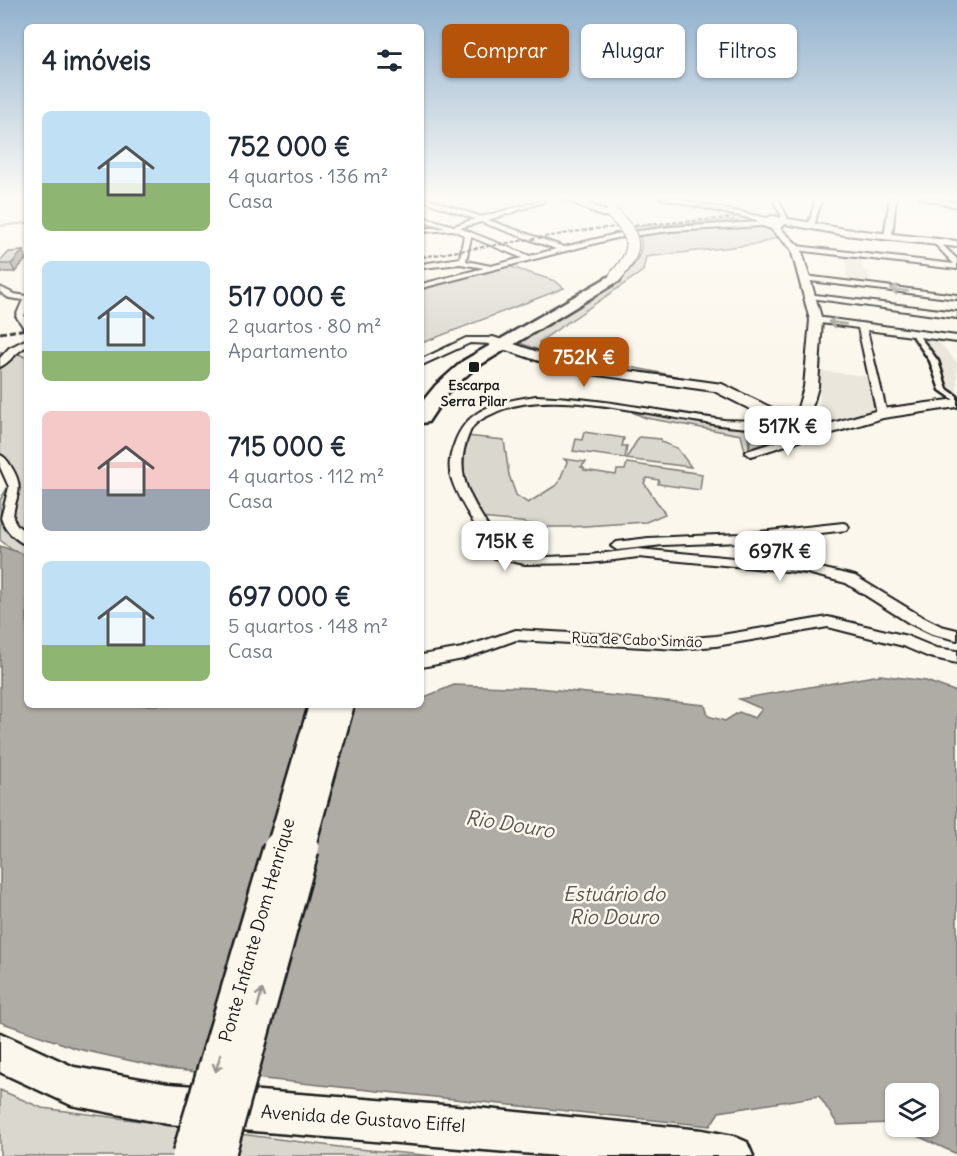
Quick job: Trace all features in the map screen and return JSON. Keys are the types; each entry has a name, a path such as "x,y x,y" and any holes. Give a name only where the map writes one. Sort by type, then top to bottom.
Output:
{"main road":[{"path":"424,394 444,373 611,276 630,261 632,252"},
{"path":"497,342 569,367 717,387 775,417 788,429 799,424 816,432 882,414 957,401"},
{"path":"424,413 428,403 452,377 497,342"},
{"name":"Ponte Infante Dom Henrique","path":"190,1156 322,708"},
{"name":"Ponte Infante Dom Henrique","path":"217,1156 339,708"},
{"name":"Avenida de Gustavo Eiffel","path":"0,1052 71,1086 168,1104 456,1126 702,1150 733,1156"}],"street":[{"path":"460,262 464,259 465,252"},
{"path":"514,252 529,258"},
{"path":"424,285 551,252"},
{"path":"797,252 816,320 811,387 799,424"},
{"path":"833,252 957,265"},
{"path":"946,252 957,265"},
{"path":"424,266 460,262 495,267"},
{"path":"805,278 957,297"},
{"path":"0,289 12,296 24,298"},
{"path":"810,296 957,315"},
{"path":"24,306 20,316 24,322"},
{"path":"816,320 957,339"},
{"path":"862,326 882,414"},
{"path":"914,333 934,361 944,390 957,401"},
{"path":"424,361 468,339 497,342"},
{"path":"0,364 12,350 24,344"},
{"path":"811,387 794,406 775,417 743,424 555,398 524,400 500,405 474,419 464,431 459,448 457,476 482,528 475,547 481,551 525,560 590,560 624,553 675,555 832,573 850,579 914,619 937,630 957,635"},
{"path":"751,453 816,432"},
{"path":"0,458 12,477 15,487 4,511 4,523 24,539"},
{"path":"590,560 593,552 647,542 738,538 843,527"},
{"name":"Rua de Cabo Simão","path":"424,661 463,653 516,635 679,644 716,641 828,622 907,641 934,653 957,657"}],"shaded area":[{"path":"640,252 690,252 646,257 643,271 539,342 580,357 706,382 567,361 520,343 617,282 632,266"},
{"path":"845,256 861,258 863,270 869,271 870,284 848,281"},
{"path":"508,266 555,281 564,288 424,342 424,287"},
{"path":"917,336 937,339 957,363 957,393 946,388"},
{"path":"13,351 24,356 24,560 0,540 0,500 9,485 0,469 0,352"},
{"path":"821,371 866,376 874,411 822,427 818,425"},
{"path":"632,412 744,429 748,432 749,452 745,451 741,435 646,418"},
{"path":"750,429 800,435 750,452"},
{"path":"584,432 624,438 622,446 627,446 625,458 573,451 576,439 582,440"},
{"path":"466,436 504,440 509,475 516,495 528,503 558,484 567,462 564,459 586,462 581,467 584,470 616,475 617,470 625,470 627,463 702,474 700,490 658,484 659,480 647,478 644,483 665,514 646,522 542,527 521,522 480,518 464,468"},
{"path":"639,437 661,439 661,442 677,448 691,467 626,459"},
{"path":"0,1090 42,1108 347,1148 435,1156 0,1156"}],"water":[{"name":"Estuário do Rio Douro","path":"0,546 24,554 24,708 424,708 424,697 454,685 538,688 705,705 708,716 725,721 739,712 755,718 762,709 739,699 880,675 926,681 957,692 957,1154 920,1137 939,1137 939,1083 885,1083 885,1123 838,1125 819,1096 719,1112 710,1126 168,1069 78,1049 0,1022"}],"building":[{"path":"9,252 22,252 11,264 0,264 0,261"}],"railway":[{"path":"424,257 453,252"},
{"path":"0,333 24,329"}],"place":[{"name":"Escarpa Serra Pilar","path":"474,367"}],"water label":[{"name":"Rio Douro","path":"510,824"}]}
